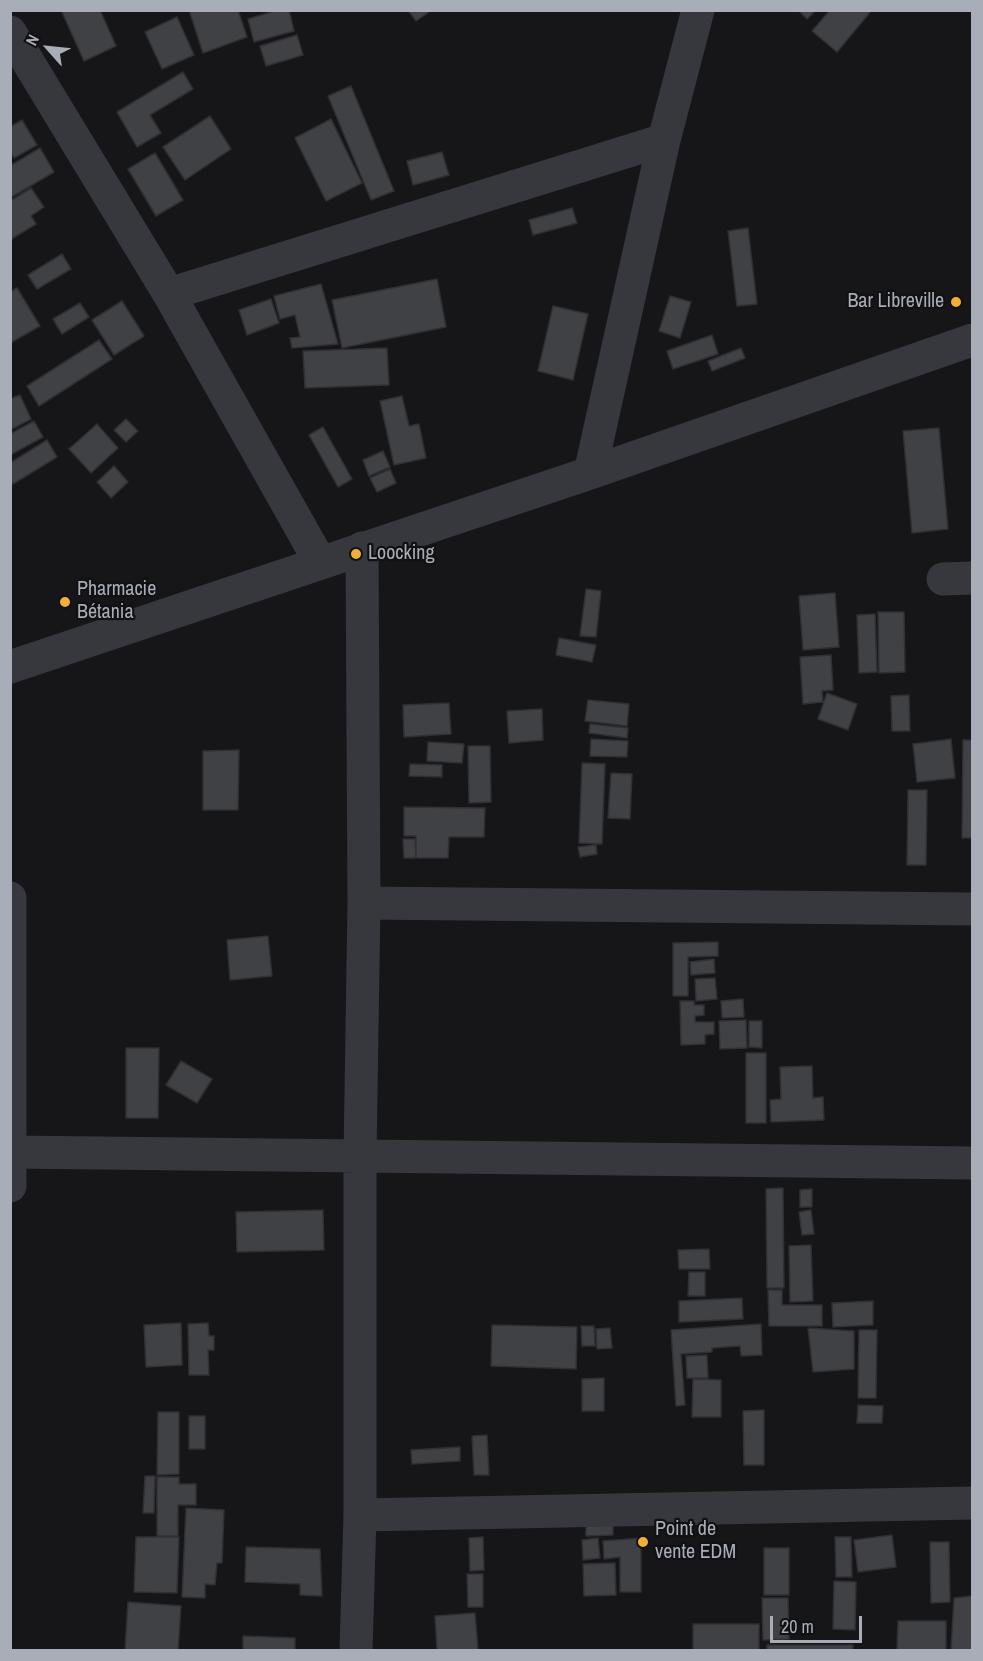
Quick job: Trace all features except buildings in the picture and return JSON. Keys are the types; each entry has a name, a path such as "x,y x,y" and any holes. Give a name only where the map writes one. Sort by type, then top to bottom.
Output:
{"street":[{"path":"590,473 664,140 698,10"},
{"path":"10,32 169,294 320,562"},
{"path":"169,294 664,140"},
{"path":"10,667 590,473 972,340"},
{"path":"356,1650 360,1515 360,1157 364,903 362,548"},
{"path":"10,898 12,1152 10,1185"},
{"path":"364,903 972,909"},
{"path":"12,1152 972,1163"},
{"path":"360,1515 972,1503"}],"place":[{"name":"Bar Libreville","path":"956,302"},
{"name":"Loocking","path":"356,554"},
{"name":"Pharmacie Bétania","path":"65,602"},
{"name":"Point de vente EDM","path":"643,1542"}]}
